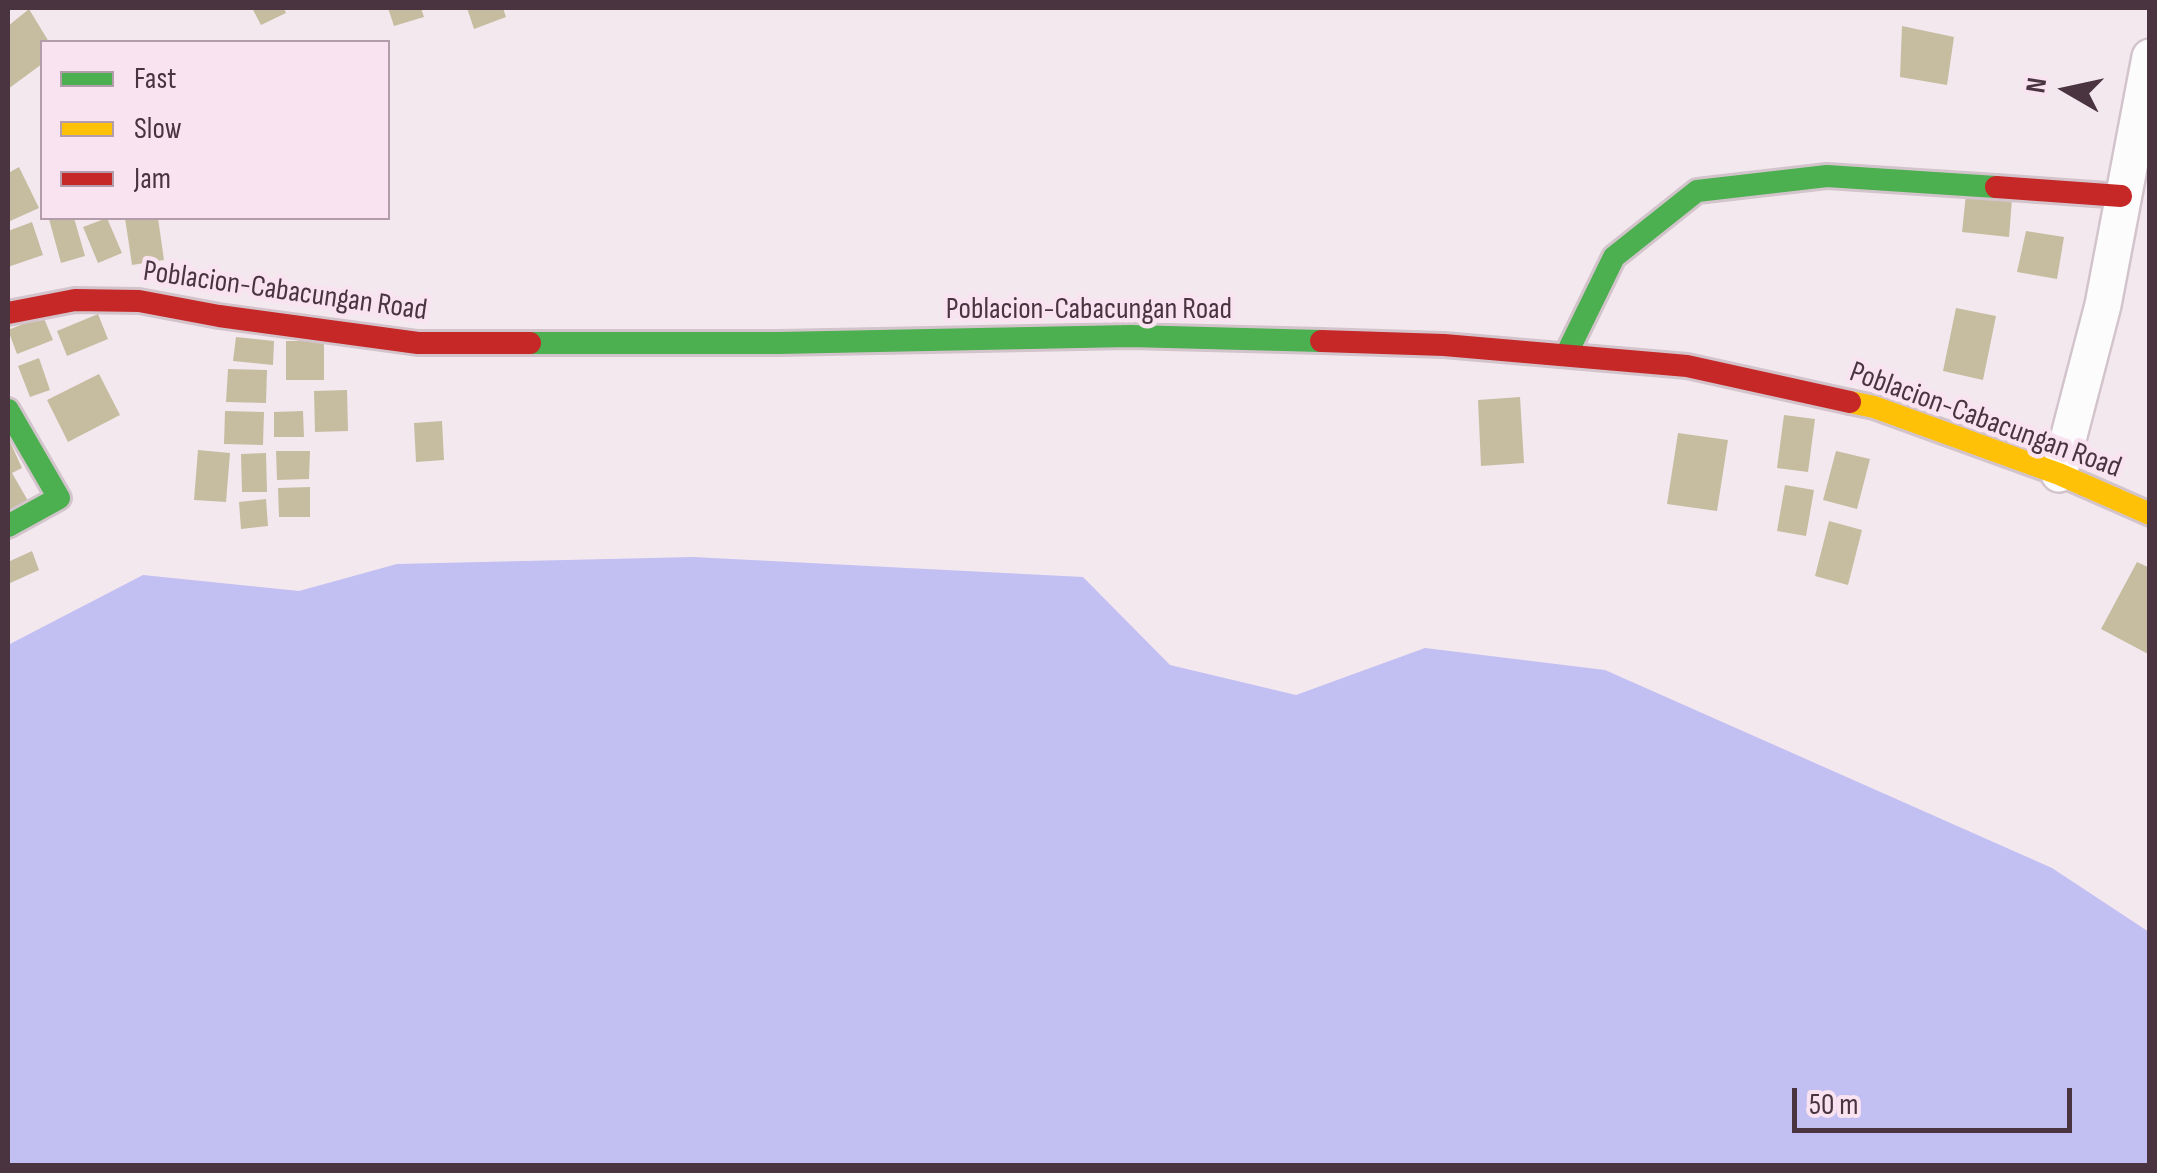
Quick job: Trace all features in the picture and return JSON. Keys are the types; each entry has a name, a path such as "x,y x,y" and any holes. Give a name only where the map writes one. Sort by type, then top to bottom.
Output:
{"street":[{"path":"2059,474 2103,305 2150,57"},
{"path":"1566,355 1614,257 1697,191 1827,176 2121,196"},
{"name":"Poblacion-Cabacungan Road","path":"8,313 75,300 139,301 418,343 778,344 1130,336 1444,345 1687,366 1874,407 2059,474 2150,514"},
{"path":"8,410 60,498 8,526"}],"water":[{"path":"693,557 1083,577 1170,665 1296,695 1425,648 1605,670 2052,868 2149,932 2149,1165 8,1165 8,645 143,575 299,591 397,564"}],"building":[{"path":"252,8 284,8 286,13 261,25"},
{"path":"388,8 421,8 424,17 394,26"},
{"path":"467,8 503,8 506,17 474,29"},
{"path":"29,9 48,40 40,40 40,65 8,89 8,26"},
{"path":"1902,26 1954,37 1947,85 1900,77"},
{"path":"19,167 39,208 8,222 8,173"},
{"path":"1966,194 2012,199 2009,237 1962,232"},
{"path":"49,220 75,220 85,256 61,263"},
{"path":"108,220 122,253 98,263 83,227"},
{"path":"125,220 158,220 164,260 132,265"},
{"path":"32,222 43,255 8,267 8,231"},
{"path":"2026,231 2064,237 2057,279 2017,272"},
{"path":"1956,308 1996,316 1983,380 1943,371"},
{"path":"98,314 108,339 67,356 57,331"},
{"path":"43,316 53,340 17,354 8,330"},
{"path":"236,337 274,341 273,365 233,361"},
{"path":"286,341 324,341 324,380 286,380"},
{"path":"39,358 50,390 30,397 18,366"},
{"path":"228,369 267,370 266,403 226,402"},
{"path":"99,374 120,415 68,442 47,400"},
{"path":"347,390 348,431 315,432 314,391"},
{"path":"1520,397 1524,463 1481,466 1478,400"},
{"path":"225,411 264,412 263,445 224,444"},
{"path":"303,411 304,437 274,437 274,412"},
{"path":"1784,415 1815,419 1808,472 1777,468"},
{"path":"442,421 444,460 416,462 414,423"},
{"path":"1678,433 1728,440 1717,511 1667,504"},
{"path":"8,437 22,468 12,473 31,506 8,520"},
{"path":"198,450 230,453 226,502 194,500"},
{"path":"276,451 310,451 309,479 277,480"},
{"path":"1836,451 1870,459 1857,509 1823,500"},
{"path":"266,453 267,492 242,492 241,454"},
{"path":"1785,485 1814,490 1806,536 1777,531"},
{"path":"310,487 310,517 279,517 278,488"},
{"path":"266,499 268,526 241,529 239,502"},
{"path":"1829,521 1862,530 1848,585 1815,576"},
{"path":"32,551 39,570 8,584 8,562"},
{"path":"2137,562 2150,568 2150,655 2101,629"}],"traffic: fast":[{"path":"1566,355 1614,257 1697,191 1827,176 1996,187"},
{"path":"530,343 1130,336 1321,341"},
{"path":"8,410 59,498 8,526"}],"traffic: slow":[{"path":"1850,402 1874,407 2059,474 2150,514"}],"traffic: jam":[{"path":"1996,187 2121,196"},
{"path":"8,313 75,300 139,301 418,343 530,343"},
{"path":"1321,341 1444,345 1687,366 1850,402"}]}
